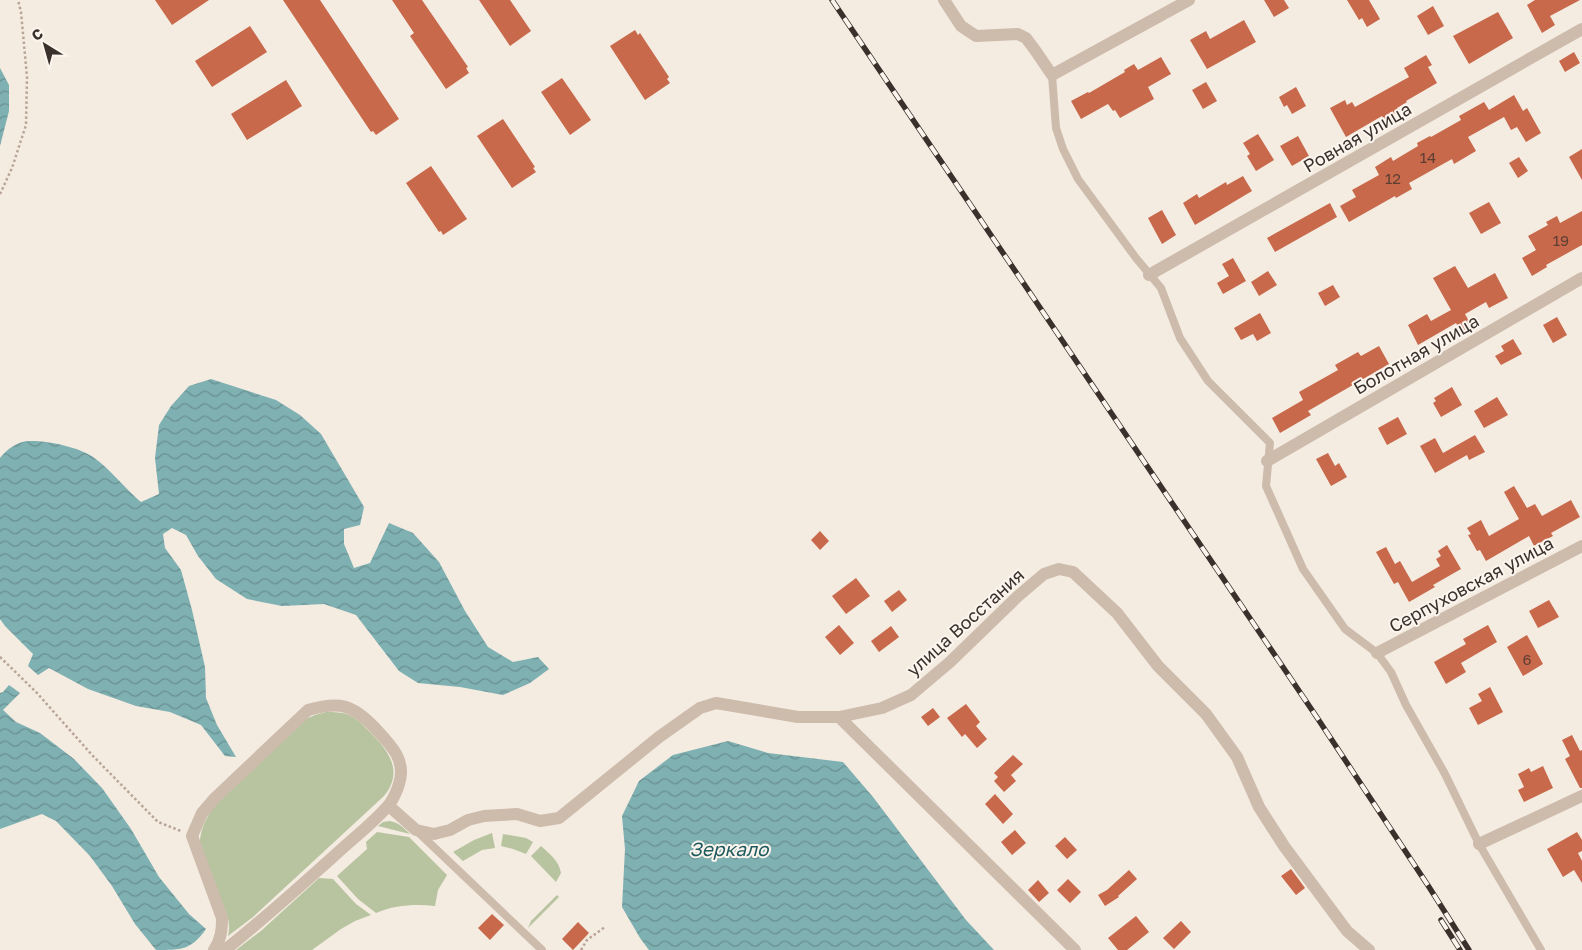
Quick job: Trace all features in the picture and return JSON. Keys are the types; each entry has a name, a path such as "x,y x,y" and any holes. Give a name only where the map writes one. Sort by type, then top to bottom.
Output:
{"street":[{"path":"944,0 961,26 976,36 1018,34 1026,38 1052,75 1190,0"},
{"name":"Ровная улица","path":"1149,275 1582,29"},
{"name":"Болотная улица","path":"1268,462 1582,278"},
{"name":"Серпуховская улица","path":"1377,653 1582,546"},
{"name":"улица Восстания","path":"416,830 434,834 450,830 468,820 501,814 517,814 540,821 559,818 659,737 700,708 716,703 798,717 839,717 882,708 911,695 950,662 1017,597 1044,574 1059,569 1074,572 1117,613 1158,666 1206,714 1236,757 1259,807 1284,846 1347,931 1369,950"},
{"path":"214,950 219,943 222,918 192,836 202,814 215,798 308,710 340,704 353,710 366,719 393,747 399,760 401,773 399,784 389,806 296,890 225,950"},
{"path":"839,717 1075,950"},
{"path":"1479,844 1582,796"},
{"path":"389,806 416,830"}],"lane":[{"path":"1052,75 1056,128 1063,149 1078,179 1149,275 1161,288 1180,338 1208,381 1270,443 1266,486 1303,569 1345,629 1377,653 1391,672 1406,705 1449,783 1479,844 1541,950"},
{"path":"416,830 542,950"}],"path":[{"path":"0,194 12,168 26,125 27,77 21,12 18,0"},
{"path":"0,657 37,693 92,755 158,822 192,836"},
{"path":"581,950 587,940 606,927"}],"green space":[{"path":"326,712 341,713 352,717 377,739 392,762 393,779 390,787 384,796 253,917 228,936 229,923 227,915 208,871 200,846 205,823 213,807 306,719"},
{"path":"389,821 400,825 410,834 378,826 383,822"},
{"path":"377,832 409,837 447,875 438,890 435,906 405,906 390,908 376,913 358,899 337,876 367,849 366,842"},
{"path":"492,833 495,848 482,850 463,861 453,852 474,840"},
{"path":"503,834 526,838 533,842 526,854 501,846"},
{"path":"541,846 554,858 560,869 561,873 556,882 531,856"},
{"path":"319,878 333,879 356,904 371,915 341,929 312,950 236,950 262,930"},
{"path":"557,895 559,897 528,928 531,921"}],"water":[{"path":"0,68 9,85 9,111 0,146"},
{"path":"211,379 276,400 300,415 321,434 364,507 360,525 344,529 344,544 354,568 370,563 389,523 413,533 439,562 465,611 488,647 513,662 538,657 549,669 530,683 503,695 460,687 418,683 399,671 356,615 324,604 282,606 247,599 216,579 198,556 186,535 172,528 163,534 165,548 181,570 192,610 205,667 206,698 217,725 236,757 225,756 201,725 170,712 136,706 88,689 49,668 38,675 28,666 33,654 0,619 0,458 13,447 25,441 50,443 74,448 100,462 141,502 159,494 155,458 159,425 171,406 189,386"},
{"path":"9,685 20,693 3,710 16,722 40,733 74,759 102,788 131,829 159,877 189,914 206,929 196,941 179,949 156,950 135,924 112,886 90,856 56,821 42,814 0,829 0,693"},
{"name":"Зеркало","path":"728,741 768,753 843,762 873,797 966,920 994,950 649,950 622,907 625,849 622,816 639,781 673,755"}],"building":[{"path":"155,0 209,0 172,25"},
{"path":"283,0 320,0 399,119 376,135 373,131 371,132"},
{"path":"392,0 422,0 468,67 466,68 469,73 446,89 410,36 414,33"},
{"path":"479,0 510,0 531,31 510,46"},
{"path":"1264,0 1284,0 1289,8 1274,17"},
{"path":"1347,0 1369,0 1380,19 1367,27 1362,18 1359,20"},
{"path":"1535,0 1580,0 1550,16 1555,25 1542,33 1527,5"},
{"path":"1433,6 1444,26 1428,35 1417,16"},
{"path":"1498,12 1513,38 1469,64 1453,36"},
{"path":"1244,20 1256,42 1207,69 1190,40 1206,31 1210,39"},
{"path":"250,26 267,52 212,87 195,61"},
{"path":"635,30 638,35 640,33 669,77 667,79 670,83 645,100 610,46"},
{"path":"1574,52 1580,63 1565,72 1559,61"},
{"path":"1426,55 1432,65 1428,67 1437,83 1406,101 1397,108 1399,111 1384,120 1382,116 1346,137 1330,108 1345,100 1347,105 1352,102 1355,107 1409,77 1404,68"},
{"path":"1161,57 1171,74 1148,87 1154,99 1120,118 1108,104 1081,119 1071,101 1125,72 1124,70 1134,64 1138,70"},
{"path":"562,78 591,120 570,135 541,92"},
{"path":"286,80 302,106 247,140 231,114"},
{"path":"1206,82 1217,101 1203,109 1192,90"},
{"path":"1296,87 1306,106 1292,114 1287,105 1284,107 1279,97"},
{"path":"1514,95 1523,111 1527,108 1541,133 1526,142 1517,127 1511,130 1504,117 1468,137 1476,151 1454,164 1452,159 1409,183 1412,189 1396,198 1395,196 1349,222 1340,206 1356,197 1352,190 1379,175 1375,167 1391,157 1393,161 1418,146 1417,143 1461,120 1459,116 1484,102 1489,110"},
{"path":"503,119 535,167 533,168 536,172 512,188 477,136"},
{"path":"1258,134 1274,160 1256,171 1247,156 1250,154 1243,143"},
{"path":"1298,136 1309,156 1292,166 1280,146"},
{"path":"1582,149 1582,180 1569,157"},
{"path":"1519,157 1528,171 1518,178 1509,163"},
{"path":"431,166 467,219 443,235 441,231 439,232 406,183"},
{"path":"1243,176 1252,191 1195,225 1183,203 1197,194 1199,198 1226,182 1227,185"},
{"path":"1489,202 1501,223 1481,234 1469,213"},
{"path":"1330,203 1337,217 1275,252 1267,238"},
{"path":"1162,210 1176,235 1162,244 1148,218"},
{"path":"1582,211 1582,245 1546,265 1547,267 1532,276 1522,258 1536,250 1528,236 1548,225 1546,222 1557,216 1560,223"},
{"path":"1233,258 1246,281 1223,294 1217,283 1229,276 1222,264"},
{"path":"1455,266 1468,288 1495,273 1508,298 1489,308 1486,302 1465,314 1472,327 1462,333 1456,323 1418,345 1408,325 1427,314 1431,321 1451,310 1433,278"},
{"path":"1268,271 1277,285 1259,296 1251,282"},
{"path":"1333,285 1340,297 1325,306 1318,293"},
{"path":"1260,313 1271,333 1257,341 1253,334 1241,340 1234,328"},
{"path":"1557,317 1567,335 1553,343 1543,325"},
{"path":"1513,339 1522,354 1501,365 1495,356 1504,351 1501,346"},
{"path":"1379,346 1389,364 1308,411 1311,415 1280,433 1272,418 1303,400 1299,392 1338,370 1335,365 1358,352 1361,356"},
{"path":"1452,387 1462,405 1441,417 1433,403 1436,401 1434,398"},
{"path":"1497,397 1508,415 1484,428 1474,411"},
{"path":"1398,417 1407,434 1387,445 1378,428"},
{"path":"1475,435 1485,452 1469,460 1467,455 1435,473 1420,446 1435,438 1443,453"},
{"path":"1328,453 1335,466 1339,463 1347,477 1331,486 1316,459"},
{"path":"1514,486 1527,508 1535,504 1542,516 1571,500 1580,517 1551,533 1553,536 1534,546 1529,536 1486,561 1480,550 1477,551 1468,535 1471,534 1467,528 1481,520 1489,536 1519,519 1504,492"},
{"path":"820,531 829,541 820,550 811,540"},
{"path":"1447,545 1461,569 1409,602 1398,582 1394,584 1376,552 1386,547 1395,564 1400,561 1412,582 1440,566 1436,559 1441,556 1438,551"},
{"path":"856,578 870,596 846,614 832,596"},
{"path":"899,590 907,600 892,612 884,601"},
{"path":"1549,600 1559,617 1538,628 1529,611"},
{"path":"839,625 854,643 840,655 825,637"},
{"path":"1488,625 1497,642 1461,663 1466,672 1446,684 1434,662 1466,644 1463,639"},
{"path":"891,626 899,637 879,652 871,641"},
{"path":"1527,635 1543,664 1523,676 1507,647"},
{"path":"1490,687 1503,712 1478,725 1469,708 1482,701 1478,694"},
{"path":"966,704 980,722 976,726 987,739 977,748 965,734 962,737 947,718"},
{"path":"933,708 940,717 928,726 921,717"},
{"path":"1572,735 1580,751 1582,750 1582,788 1580,788 1565,759 1570,756 1562,740"},
{"path":"1013,755 1023,764 1011,775 1016,781 1004,792 994,781 998,777 994,773"},
{"path":"1543,766 1553,788 1524,802 1518,790 1524,787 1518,774 1529,768 1531,772"},
{"path":"995,794 1013,814 1003,824 985,804"},
{"path":"1015,830 1026,843 1012,855 1001,842"},
{"path":"1577,832 1582,840 1582,851 1578,853 1582,861 1582,883 1574,870 1563,877 1547,849"},
{"path":"1065,837 1077,850 1067,859 1055,846"},
{"path":"1291,869 1305,888 1296,895 1281,876"},
{"path":"1129,870 1137,879 1119,897 1105,906 1098,895 1107,890"},
{"path":"1068,879 1081,892 1070,903 1057,890"},
{"path":"1038,880 1049,893 1039,902 1028,890"},
{"path":"492,914 504,925 490,940 478,928"},
{"path":"1136,916 1149,932 1127,950 1118,950 1108,938"},
{"path":"1181,921 1191,932 1174,949 1163,938"},
{"path":"578,922 589,933 573,950 562,939"}],"railway":[{"path":"832,0 1316,716 1469,950"},
{"path":"1441,920 1460,950"}]}
